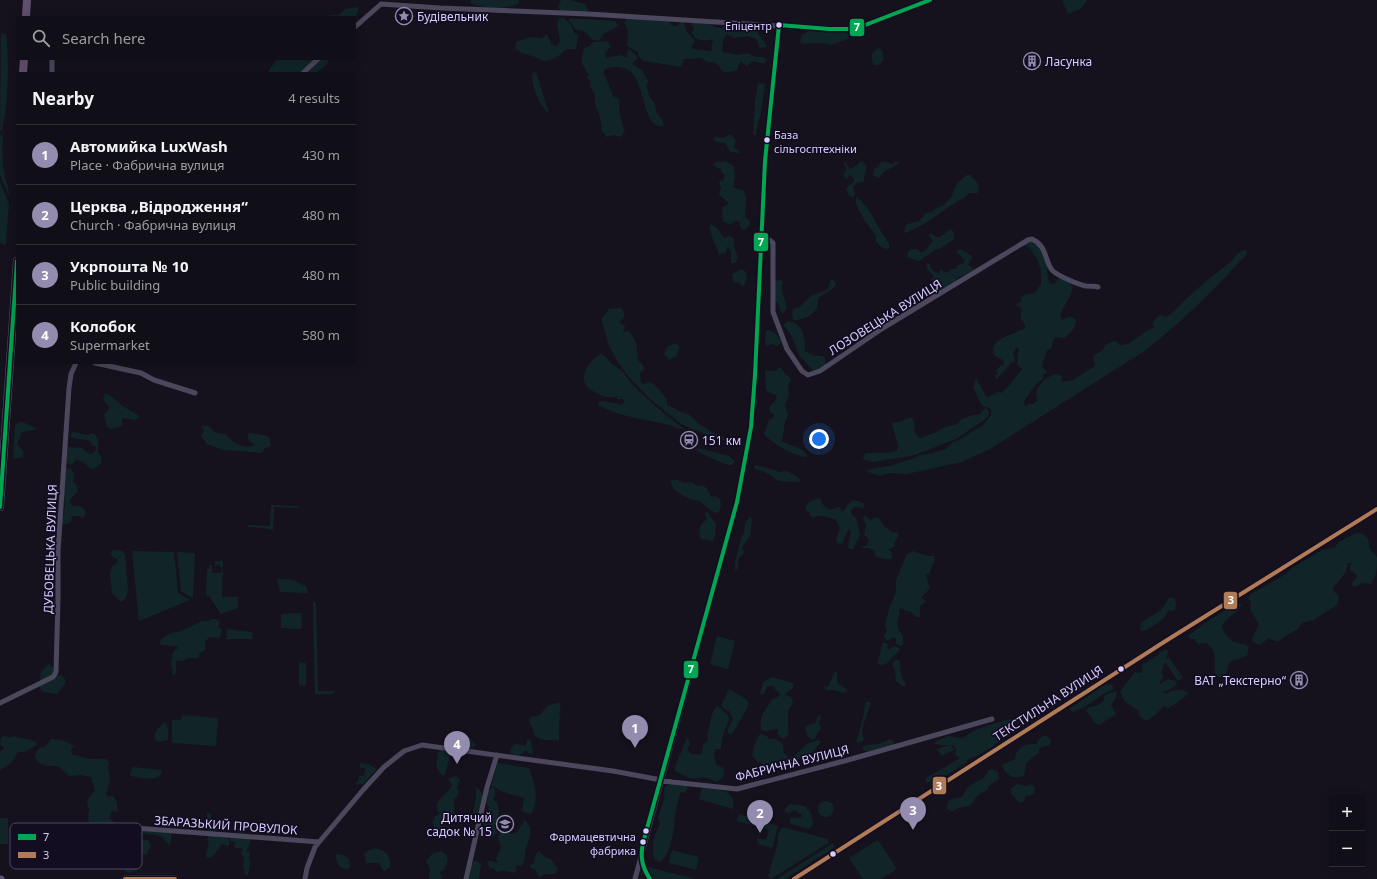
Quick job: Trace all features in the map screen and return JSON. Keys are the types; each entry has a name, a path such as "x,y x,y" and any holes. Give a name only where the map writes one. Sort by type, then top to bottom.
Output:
{"main road":[{"path":"26,16 27,0"},
{"path":"23,72 24,60"},
{"path":"0,507 16,275"},
{"path":"125,879 175,879"}],"street":[{"path":"356,26 381,4 847,29 860,27 930,0"},
{"path":"635,879 742,480 751,427 765,154 779,25"},
{"path":"52,60 52,72"},
{"path":"304,72 317,60"},
{"name":"ЛОЗОВЕЦЬКА ВУЛИЦЯ","path":"761,233 773,243 773,312 787,349 802,370 808,375 820,371 883,328 1028,240 1032,239 1038,242 1045,252 1052,271 1084,286 1098,286"},
{"name":"ДУБОВЕЦЬКА ВУЛИЦЯ","path":"0,703 53,677 56,672 58,543 69,388 73,368 75,364"},
{"path":"100,364 141,373 154,380 195,393"},
{"name":"ТЕКСТИЛЬНА ВУЛИЦЯ","path":"794,879 1158,646 1377,509"},
{"name":"ФАБРИЧНА ВУЛИЦЯ","path":"497,756 613,771 661,780 737,789 848,760 992,719"},
{"path":"305,879 310,858 318,842 378,772 404,751 422,745 497,756 487,787 466,879"},
{"name":"ЗБАРАЗЬКИЙ ПРОВУЛОК","path":"142,829 318,842"},
{"path":"640,858 645,873 650,879"}],"green space":[{"path":"471,0 519,0 519,3 514,6 494,8 470,3"},
{"path":"561,0 570,0 585,4 588,10 585,14 561,12 558,7"},
{"path":"1062,0 1087,0 1082,8 1068,14"},
{"path":"358,7 359,9 356,16 329,15 339,15 345,9"},
{"path":"563,17 571,25 574,32 578,36 576,49 566,49 554,59 544,61 523,53 515,48 516,42 530,37 542,38 547,34 552,45 557,46 560,42 557,24 559,19"},
{"path":"628,17 668,20 671,25 676,26 681,22 684,22 687,31 695,40 691,48 711,52 713,39 704,41 696,38 692,33 694,29 690,21 709,22 714,27 722,28 729,24 733,29 737,25 749,25 757,30 767,47 760,48 756,39 747,36 734,38 727,34 724,37 723,52 738,55 748,53 756,57 763,57 767,60 764,64 753,61 747,66 740,61 737,70 728,72 723,71 715,62 708,62 701,58 684,59 681,67 644,61 639,57 638,52 627,46 628,30 624,23"},
{"path":"568,19 615,21 619,26 603,34 599,41 592,39 585,32 575,29"},
{"path":"817,30 844,32 848,34 848,39 830,45 820,43 802,44 800,41 802,35 809,31"},
{"path":"1,34 6,34 8,83 2,131 0,131"},
{"path":"607,41 611,46 605,53 607,58 620,55 627,58 628,49 637,56 637,59 632,64 642,70 649,81 646,85 650,98 655,104 656,112 663,121 664,126 656,124 650,118 634,76 627,69 616,67 605,69 604,73 613,96 619,99 621,119 625,130 621,137 613,135 607,137 602,131 600,117 595,104 595,95 590,86 591,82 587,78 589,74 581,62 584,48 590,46 593,42"},
{"path":"878,48 882,50 884,60 879,65 874,65 872,55"},
{"path":"276,60 329,60 317,72 268,72"},
{"path":"536,72 549,113 539,101 534,88 532,77 533,73"},
{"path":"758,83 765,84 756,135 753,135 755,102"},
{"path":"0,135 3,136 3,167 9,196 0,175"},
{"path":"731,135 736,140 734,147 741,153 730,152 725,143 717,142 713,139 715,137 723,138"},
{"path":"725,161 734,166 735,176 733,188 743,190 746,197 745,217 750,221 749,226 743,230 740,227 739,221 735,221 730,225 723,221 722,208 729,203 719,195 721,188 719,183 720,181 724,180 724,176 726,177 721,171 721,168 717,168 713,164 716,162"},
{"path":"844,161 851,169 861,161 867,168 863,182 857,183 853,187 855,193 854,197 849,196 846,189 854,182 854,179 850,175 846,179 843,175 847,169"},
{"path":"882,161 892,164 896,161 899,163 885,171 879,178 873,175 874,169 879,167 879,164"},
{"path":"967,175 970,175 977,183 979,188 978,193 969,193 928,222 904,233 905,227 908,224 919,221 926,213 932,212 945,204 951,197 957,183"},
{"path":"0,182 9,204 5,245 0,243"},
{"path":"856,197 870,212 889,243 889,249 881,247 876,241 876,236 863,218 856,204"},
{"path":"710,225 715,226 724,238 730,236 734,239 738,258 735,263 731,263 731,252 728,247 726,252 719,255"},
{"path":"950,229 954,232 954,239 941,248 935,250 919,261 907,257 908,252 911,249 917,249 921,253 926,249 933,241 929,236 930,233 936,237 940,237"},
{"path":"1026,239 1035,242 1044,254 1050,283 1054,284 1058,279 1062,279 1073,287 1071,294 1060,314 1062,320 1070,316 1076,320 1075,326 1071,332 1065,338 1055,337 1051,349 1047,350 1042,366 1047,372 1043,375 1043,379 1035,386 1024,401 1025,407 1038,400 1036,396 1039,387 1050,376 1059,374 1062,376 1061,382 1073,380 1095,366 1093,357 1103,350 1105,345 1114,341 1119,345 1124,345 1154,328 1152,323 1160,315 1166,317 1169,315 1229,263 1238,253 1243,250 1246,250 1247,252 1245,256 1195,307 1146,350 990,449 961,462 907,474 889,473 880,476 868,472 867,471 871,469 889,466 920,455 946,449 953,442 959,440 983,425 991,415 991,410 989,408 982,406 973,387 976,378 988,397 997,393 998,391 1002,393 1022,369 1017,364 1017,354 1019,351 1018,348 1016,348 1013,353 1015,362 1012,362 997,379 995,378 995,375 998,374 996,371 1003,365 1004,361 994,355 993,349 998,341 1026,327 1021,318 1022,308 1016,304 1021,302 1022,297 1027,294 1035,293 1041,284 1041,270 1037,259 1029,247 1024,246"},
{"path":"960,249 972,256 968,265 973,268 972,271 959,277 954,283 948,285 939,293 931,295 930,291 934,286 931,280 934,277 927,269 926,263 930,264 932,270 939,274 940,269 947,273 965,261 956,251"},
{"path":"742,269 746,272 747,279 744,286 739,282 733,282 732,274"},
{"path":"831,279 836,282 835,287 818,298 815,311 805,318 793,320 793,309 800,307 812,295 827,290"},
{"path":"781,280 783,283 781,288 787,307 783,314 775,300 774,281"},
{"path":"621,308 624,311 624,318 620,323 625,326 623,332 629,331 636,342 638,360 643,365 644,369 640,373 641,383 653,383 667,399 667,405 690,415 699,424 715,434 724,437 725,440 704,434 681,424 649,398 628,376 609,346 602,322 602,318 609,309"},
{"path":"789,321 798,325 803,332 805,351 815,356 822,356 825,358 825,365 823,369 813,371 800,357 791,335 784,326 784,324"},
{"path":"766,330 770,330 776,334 781,341 780,344 777,346 772,344 766,346"},
{"path":"675,343 680,346 677,356 669,360 664,354 667,347"},
{"path":"601,354 622,371 642,394 684,429 623,415 598,405 599,402 602,401 622,405 624,402 623,399 617,399 617,396 609,397 599,394 589,389 585,383 584,374 586,369 593,360"},
{"path":"781,368 785,374 791,378 788,386 789,395 785,405 788,415 785,422 782,441 801,449 807,457 797,455 784,449 764,434 769,420 775,416 770,412 769,407 775,402 776,399 776,395 766,390 765,370 775,371"},
{"path":"106,393 140,417 136,420 122,418 122,426 111,429 107,427 104,415 109,406 103,400"},
{"path":"986,408 989,415 956,439 912,456 872,462 863,459 866,453 888,453 897,451 898,444 892,423 912,417 915,425 914,431 918,437 921,438 943,428 957,424 962,419 973,415 979,415"},
{"path":"20,422 37,429 22,432 17,444 24,452 23,457 13,459 15,425"},
{"path":"203,425 210,427 215,432 226,434 235,443 243,446 255,445 250,442 247,434 251,433 268,436 271,446 265,448 262,453 223,450 207,444 201,436 204,430 202,427"},
{"path":"73,432 88,435 94,433 98,439 98,452 101,458 101,463 97,467 91,469 84,462 76,460 71,465 65,462 68,447 82,448 89,454 92,454 95,451 96,447 92,445 90,441 70,436"},
{"path":"698,448 729,456 735,461 732,465 725,464 696,450"},
{"path":"755,465 779,472 787,471 799,478 800,481 778,481 773,477 755,469"},
{"path":"66,468 70,468 74,474 73,481 76,484 78,491 69,501 73,506 80,506 85,510 85,516 83,518 79,516 72,516 71,522 62,524 65,505 63,486"},
{"path":"678,480 684,483 691,482 698,486 704,486 708,490 711,497 715,496 720,499 721,505 719,512 715,513 699,501 692,500 682,495 674,489 670,481"},
{"path":"818,498 821,500 823,505 830,510 840,507 842,512 852,501 864,504 864,508 854,507 851,511 852,515 856,518 860,535 853,549 848,548 851,530 848,530 842,544 837,543 836,538 840,528 836,520 824,516 813,517 809,515 810,512 805,510 808,503"},
{"path":"271,505 298,506 298,508 274,507 273,530 248,527 248,525 270,526"},
{"path":"707,512 716,524 713,541 701,539 699,533 700,528 707,519 705,514"},
{"path":"864,516 871,520 876,517 879,518 884,526 892,532 898,533 898,537 894,543 895,546 888,550 891,551 892,559 878,557 874,555 875,551 868,548 862,548 863,546 867,546 868,541 868,538 864,535 866,525 863,520"},
{"path":"749,517 751,517 752,521 750,536 742,547 744,553 738,559 738,568 735,571 735,562 741,538 744,533 745,524"},
{"path":"1356,533 1364,535 1368,539 1369,548 1377,557 1376,572 1371,584 1362,583 1356,587 1352,586 1351,584 1357,577 1356,574 1349,569 1352,563 1348,563 1346,572 1333,588 1333,591 1339,598 1337,605 1313,620 1302,623 1298,629 1278,642 1268,638 1259,645 1253,642 1252,638 1259,624 1250,610 1251,602 1248,598 1251,594 1286,574 1292,568 1322,550 1335,547 1339,542"},
{"path":"111,551 122,551 125,555 128,591 126,598 121,602 112,593 110,575 112,566 116,564 118,559 111,554"},
{"path":"132,551 174,552 178,593 190,600 139,621"},
{"path":"913,551 928,556 934,556 934,562 929,574 926,575 930,588 921,598 926,602 920,606 920,617 916,617 910,611 906,611 902,608 899,610 897,622 898,629 903,636 903,645 900,646 896,644 896,639 894,637 888,641 885,639 884,636 887,631 885,626 889,609 896,592 896,580 907,554"},
{"path":"177,552 195,553 192,598 181,591"},
{"path":"215,561 223,561 222,597 238,597 238,608 221,614 209,596 206,596 207,569 209,569 209,565 212,565 212,573 222,573 222,567 220,567 220,564 215,566"},
{"path":"277,579 293,580 307,587 308,593 280,592"},
{"path":"1168,598 1174,598 1176,603 1175,610 1168,611 1161,620 1144,631 1140,630 1141,623 1160,610"},
{"path":"313,602 316,602 318,691 335,691 333,694 315,694"},
{"path":"1235,604 1242,604 1222,626 1225,633 1231,640 1249,647 1247,656 1229,662 1226,674 1222,677 1218,677 1215,673 1215,657 1213,650 1207,643 1199,644 1195,639 1190,639 1188,636"},
{"path":"301,613 301,629 281,628 281,614"},
{"path":"216,619 220,623 218,627 222,630 220,637 209,637 205,642 205,650 200,653 198,658 188,658 182,661 178,660 176,662 175,675 173,675 171,663 173,652 178,648 176,646 160,644 161,639 171,633 181,631 202,621"},
{"path":"227,629 252,632 253,639 226,639"},
{"path":"717,636 735,641 728,669 710,664"},
{"path":"884,642 888,644 888,649 895,646 900,650 886,664 880,665 878,660 882,644"},
{"path":"1167,649 1168,653 1165,660 1169,657 1183,678 1178,681 1165,662 1161,673 1164,677 1160,681 1160,684 1168,679 1176,681 1177,684 1171,689 1163,692 1165,694 1179,690 1189,693 1168,708 1164,706 1154,716 1146,721 1140,717 1138,710 1125,702 1120,692 1134,672 1140,673 1143,671 1143,664"},
{"path":"896,659 900,661 901,676 906,684 905,686 902,686 896,681 895,670 892,664"},
{"path":"299,662 306,663 306,685 299,686"},
{"path":"49,664 55,669 53,674 61,675 65,679 65,684 57,694 43,692 40,688 41,674 43,669"},
{"path":"835,671 837,672 837,682 847,691 844,693 826,690 824,686 828,687"},
{"path":"772,677 794,684 793,688 785,694 791,697 793,703 788,710 788,735 785,738 782,738 778,734 778,729 765,731 761,730 763,714 771,700 778,697 780,694 772,686 767,687 764,694 760,694 763,682"},
{"path":"1106,684 1112,685 1114,689 1103,694 1078,710 1073,712 1069,709"},
{"path":"729,689 746,699 749,704 731,734 727,731 733,719 729,711 724,709 721,705"},
{"path":"1116,691 1117,696 1111,705 1116,714 1099,725 1093,722 1091,716 1086,711 1089,707 1096,706 1103,702 1105,695"},
{"path":"867,701 871,703 862,730 864,739 861,742 856,743 864,714 865,704"},
{"path":"557,703 561,706 559,714 561,717 559,721 559,741 540,739 534,734 529,719 530,717 540,715 547,706"},
{"path":"718,706 729,717 722,739 721,749 716,749 714,753 716,765 724,768 722,777 720,780 715,782 709,778 688,777 675,771 675,767 687,738 690,744 687,750 692,754 699,755 702,753 703,745 708,740 707,734 713,711"},
{"path":"182,715 217,718 216,746 173,743 172,720 181,720"},
{"path":"818,715 821,716 819,723 821,729 814,740 808,737 805,728 808,725 815,723"},
{"path":"1015,718 1020,719 1016,723 1007,726 1003,737 995,745 966,760 967,762 947,775 940,776 928,783 926,782 925,780 928,777 960,758 955,755 956,749 953,745 951,745 954,750 942,756 937,749 949,745 935,744 935,742 948,736 963,738 981,728"},
{"path":"163,723 166,723 168,729 168,740 158,742 154,738 156,731"},
{"path":"760,734 765,735 770,739 776,739 783,744 784,753 789,758 794,756 808,743 818,740 821,742 811,754 788,763 783,767 773,767 758,762 752,756 755,744"},
{"path":"4,735 10,738 13,736 31,740 36,742 37,745 24,752 18,752 11,763 0,770 0,752 4,748 0,744 1,738"},
{"path":"455,735 460,737 469,737 476,745 471,749 455,747 452,749 445,774 443,776 437,768 437,755 444,743"},
{"path":"1046,735 1051,740 1050,745 1039,748 1039,753 1026,763 1024,776 1010,776 1001,765 1015,759 1017,752 1022,747 1036,744 1041,737"},
{"path":"51,739 63,740 74,746 71,750 72,755 77,755 87,759 106,759 109,762 108,768 110,780 106,795 113,796 116,801 117,812 112,811 109,818 115,823 89,823 89,809 87,803 88,799 95,790 91,777 80,775 69,776 58,766 48,766 39,763 35,758 37,750 45,747"},
{"path":"528,739 531,741 532,754 528,753 526,750 518,756 511,755 510,750 515,744 525,746"},
{"path":"890,739 894,742 893,746 874,751 863,750 863,747 866,745 879,744"},
{"path":"360,763 368,764 377,769 363,784 355,784 359,780 359,776 364,776 365,768 360,768"},
{"path":"497,763 529,768 536,797 534,809 531,814 522,811 524,798 503,792 491,785"},
{"path":"133,767 160,770 162,772 157,777 140,778 131,776 130,774"},
{"path":"992,769 998,772 999,779 990,785 987,790 978,795 970,806 958,808 952,812 946,808 949,800 962,797 967,788 984,778 989,770"},
{"path":"456,776 460,779 457,788 459,791 457,797 454,799 454,817 451,823 446,822 443,824 446,831 442,834 432,823 435,816 440,814 437,809 438,802 452,785 448,779"},
{"path":"668,784 686,784 688,788 685,793 681,792 676,810 670,847 661,862 655,860 653,846 654,837 660,824 658,818 664,799 664,788"},
{"path":"1017,784 1025,786 1031,784 1034,786 1034,794 1026,796 1024,801 1020,803 1011,794 1011,789"},
{"path":"476,787 481,793 482,804 479,815 471,820 476,798"},
{"path":"492,787 495,789 493,799 497,802 499,812 494,827 497,832 494,836 491,834 491,829 489,826 485,826 481,823 483,814 488,811 488,791"},
{"path":"702,788 724,791 729,794 732,797 733,809 699,799"},
{"path":"823,801 829,801 834,806 832,815 829,817 823,817 818,812 818,806"},
{"path":"791,804 804,806 809,810 813,824 809,829 791,824 790,818 802,817 801,814 794,810 790,813 784,812 787,806"},
{"path":"207,813 211,813 211,820 218,826 217,831 213,832 228,832 227,836 230,844 228,846 222,844 210,858 206,857 208,846 207,839 212,832 207,830"},
{"path":"739,814 778,826 772,848 758,844 757,838 766,840 769,830 737,821"},
{"path":"0,818 8,818 8,844 0,844"},
{"path":"525,820 531,831 523,864 521,866 515,866 517,869 515,873 504,870 497,872 493,868 490,869 487,863 488,861 498,862 496,860 501,846 498,840 499,833 501,831 512,834 516,833"},
{"path":"142,826 172,832 170,845 158,835 143,833"},
{"path":"782,827 828,839 828,843 771,879 768,876 778,842 778,835"},
{"path":"240,832 247,835 250,839 250,844 246,851 250,853 248,875 245,875 243,866 244,858 241,853 243,848 234,847 236,842 231,842 229,837"},
{"path":"142,840 148,840 151,846 145,855 142,853"},
{"path":"878,840 897,869 881,879 863,879 849,858"},
{"path":"833,843 835,847 785,879 777,879"},
{"path":"375,848 382,850 388,856 390,867 385,871 379,863 366,863 364,854"},
{"path":"672,850 699,857 696,870 669,863"},
{"path":"441,851 447,856 448,861 444,870 439,873 442,876 441,879 429,879 430,869 426,861 432,854"},
{"path":"539,851 545,857 552,860 558,870 555,874 545,874 539,877 536,870 530,868 530,865 534,863 536,854"},
{"path":"337,854 343,855 349,859 350,868 345,869 339,866 335,856"},
{"path":"474,861 481,864 479,879 466,879 469,867"},
{"path":"648,867 695,879 654,879 649,875"},
{"path":"125,869 137,869 129,873 125,871"}],"transit line":[{"name":"7","path":"779,25 829,29 860,27 930,0"},
{"name":"7","path":"650,879 642,862 643,843 737,502 751,427 755,375 765,161 779,25"},
{"name":"7","path":"0,507 16,275"},
{"name":"3","path":"794,879 1164,642 1377,509"},
{"name":"3","path":"125,879 175,879"}],"place":[{"name":"Будівельник","path":"404,16"},
{"name":"Епіцентр","path":"779,25"},
{"name":"Ласунка","path":"1032,61"},
{"name":"База сільгосптехніки","path":"767,140"},
{"name":"151 км","path":"689,440"},
{"name":"ВАТ „Текстерно“","path":"1299,680"},
{"name":"Автомийка LuxWash","path":"635,748"},
{"name":"Колобок","path":"457,764"},
{"name":"Дитячий садок № 15","path":"505,824"},
{"name":"Укрпошта № 10","path":"913,830"},
{"name":"Церква „Відродження“","path":"760,833"},
{"name":"Фармацевтична фабрика","path":"643,842"}]}
